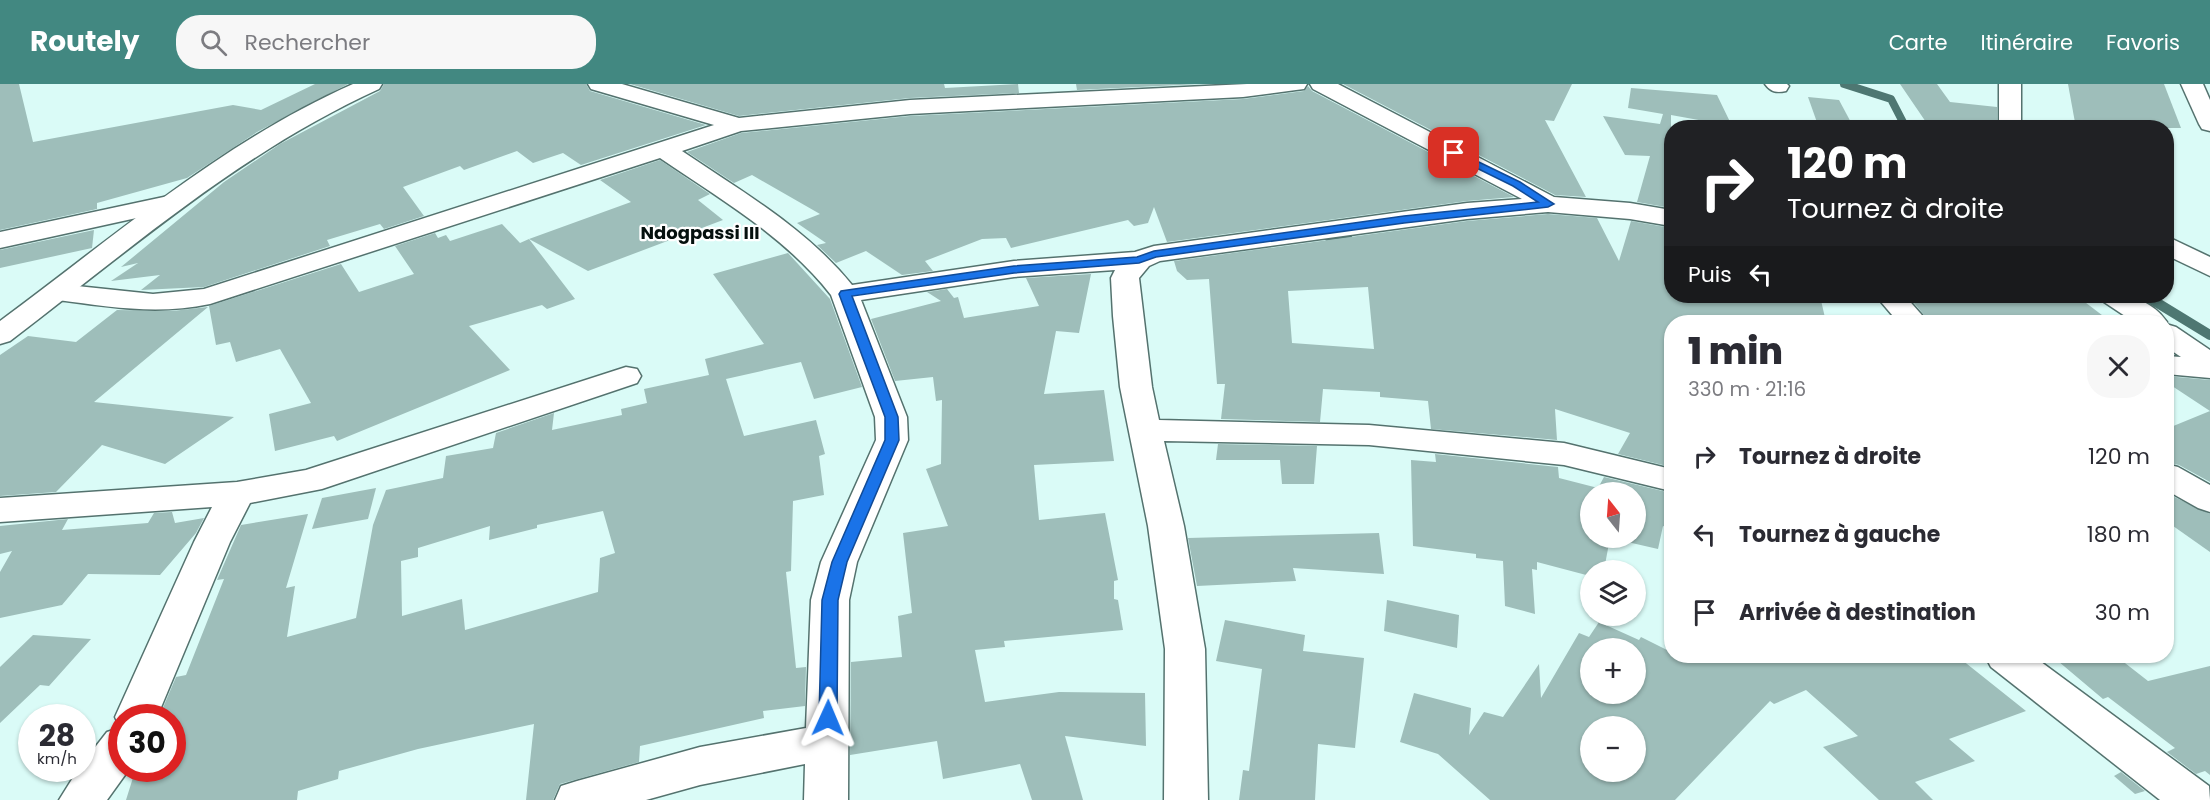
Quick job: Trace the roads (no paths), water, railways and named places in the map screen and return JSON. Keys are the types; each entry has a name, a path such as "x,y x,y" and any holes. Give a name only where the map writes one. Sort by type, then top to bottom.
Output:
{"street":[{"path":"0,334 173,203 295,120 371,84"},
{"path":"599,84 738,124"},
{"path":"58,292 156,304 183,302 242,286 738,124 909,95 1243,91 1296,84"},
{"path":"1321,84 1365,104 1471,163 1516,184 1548,204"},
{"path":"2010,84 2010,120"},
{"path":"2192,84 2210,124"},
{"path":"663,149 778,228 829,274 845,294 891,417 892,440 839,562 830,600 826,800"},
{"path":"0,240 173,203"},
{"path":"845,294 1014,269 1139,260 1154,254 1404,220 1548,204 1630,211 1664,217"},
{"path":"2174,248 2210,268"},
{"path":"1139,260 1130,268 1125,278 1132,357 1166,526 1185,649 1186,800"},
{"path":"1896,303 1907,315"},
{"path":"2124,303 2142,315"},
{"path":"2174,339 2210,367"},
{"path":"2174,365 2210,367"},
{"path":"0,510 237,494 310,481 626,376"},
{"path":"1145,430 1380,436 1564,454 1664,478"},
{"path":"2174,480 2210,500"},
{"path":"142,704 212,542 237,494"},
{"path":"2014,663 2193,800"},
{"path":"577,800 699,766 827,742"},
{"path":"81,800 108,764"}],"waterway":[{"path":"1844,84 1891,99 1902,120"},
{"path":"1328,237 1348,236"},
{"path":"2157,303 2210,335"}],"district":[{"name":"Ndogpassi III","path":"700,233"}]}
